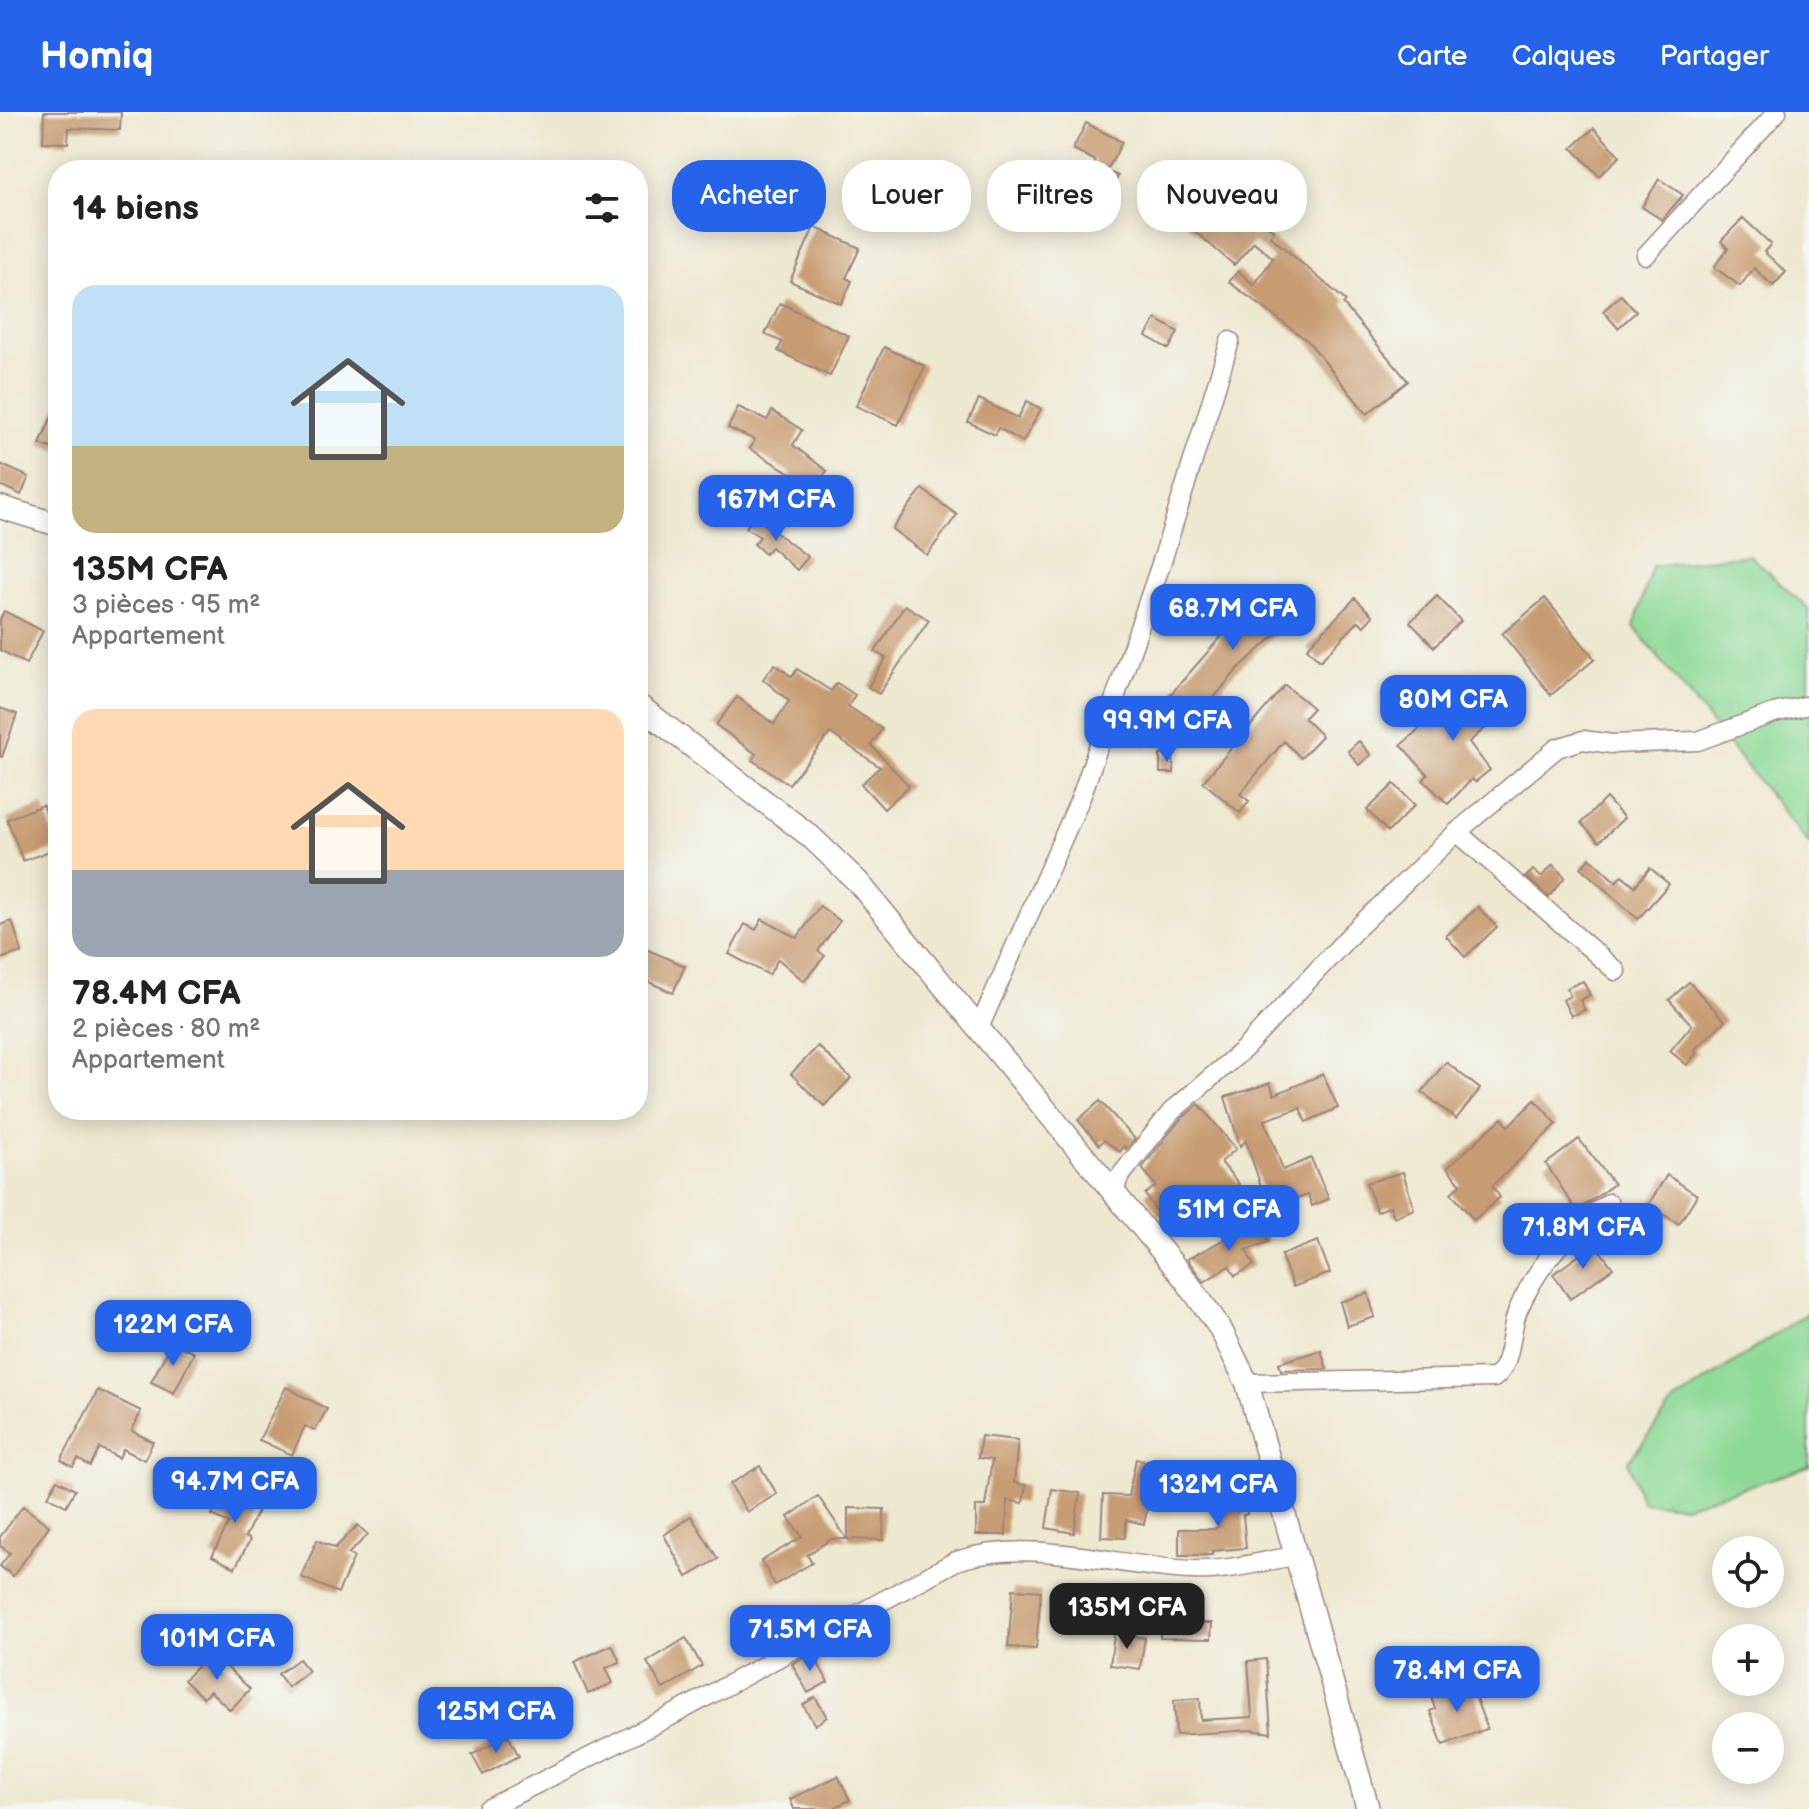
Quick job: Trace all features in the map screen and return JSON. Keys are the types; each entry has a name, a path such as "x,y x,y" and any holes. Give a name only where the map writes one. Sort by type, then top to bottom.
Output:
{"street":[{"path":"1646,255 1777,112"},
{"path":"979,1028 1081,797 1162,561 1230,341"},
{"path":"0,507 48,522"},
{"path":"1114,1196 1118,1179 1171,1112 1244,1049 1353,932 1457,832 1557,748 1583,740 1612,744 1698,741 1774,713 1809,705"},
{"path":"648,713 810,836 858,882 1185,1279 1220,1328 1247,1383 1368,1809"},
{"path":"1457,832 1616,971"},
{"path":"1247,1383 1494,1378 1503,1371 1517,1311 1537,1276 1561,1241 1585,1218 1609,1203"},
{"path":"487,1809 669,1717 956,1561 986,1551 1019,1549 1195,1571 1295,1556"}],"green space":[{"path":"1749,555 1809,610 1809,844 1634,627 1652,566"},
{"path":"1809,1312 1809,1467 1685,1506 1642,1502 1628,1462 1674,1402"}],"building":[{"path":"44,112 121,112 120,130 69,128 68,143 43,142"},
{"path":"1086,123 1122,142 1113,160 1094,160 1073,149"},
{"path":"1594,128 1620,156 1599,176 1572,148"},
{"path":"1659,179 1683,195 1662,220 1642,207"},
{"path":"1743,218 1771,244 1764,252 1786,272 1773,286 1754,268 1740,286 1714,267 1728,248 1721,241"},
{"path":"812,232 825,232 860,248 846,278 852,281 841,304 790,281"},
{"path":"1196,232 1273,232 1270,236 1346,301 1343,304 1408,381 1367,414 1308,341 1229,282 1238,271 1254,285 1273,258 1254,242 1234,265"},
{"path":"1621,295 1636,312 1618,328 1603,311"},
{"path":"780,303 849,336 830,376 778,351 782,342 765,334"},
{"path":"1156,319 1178,332 1169,349 1146,336"},
{"path":"884,347 925,366 898,425 856,406"},
{"path":"979,399 1018,418 1027,401 1041,409 1023,442 998,428 995,435 968,422"},
{"path":"738,407 767,420 772,411 802,430 793,445 827,471 799,506 779,490 792,474 750,449 755,440 728,428"},
{"path":"48,425 48,447 40,444"},
{"path":"0,464 29,477 21,495 0,485"},
{"path":"922,489 957,515 927,555 892,529"},
{"path":"754,516 808,557 797,570 771,547 765,554 754,544 760,537 746,528"},
{"path":"1275,587 1298,614 1237,670 1196,719 1169,696 1228,629"},
{"path":"1437,596 1461,621 1434,647 1410,622"},
{"path":"1355,598 1373,616 1364,626 1359,621 1320,661 1307,648"},
{"path":"1545,598 1595,659 1551,695 1502,634"},
{"path":"905,605 929,620 879,694 868,687 886,658 875,652"},
{"path":"4,611 43,631 26,664 0,650 0,619"},
{"path":"775,664 792,677 797,669 831,691 837,683 855,695 848,706 882,729 871,745 909,786 884,809 861,784 880,767 830,733 789,784 752,760 756,754 716,725 737,697 774,724 789,701 763,679"},
{"path":"1471,682 1500,716 1469,742 1490,770 1475,782 1472,779 1448,804 1423,780 1428,775 1401,745"},
{"path":"1285,685 1313,708 1304,718 1322,736 1301,758 1284,741 1240,794 1249,801 1240,813 1203,782"},
{"path":"0,708 17,714 2,757 0,756"},
{"path":"1123,713 1155,729 1146,747 1116,731"},
{"path":"1359,741 1371,755 1359,765 1348,751"},
{"path":"1160,755 1173,755 1174,773 1160,773"},
{"path":"1394,784 1415,805 1388,832 1367,810"},
{"path":"1606,798 1624,818 1599,842 1581,823"},
{"path":"43,805 48,819 48,852 23,861 7,819"},
{"path":"1590,858 1616,882 1622,875 1635,886 1650,868 1669,884 1638,919 1581,868"},
{"path":"1553,865 1565,877 1549,897 1526,877 1533,870 1541,877"},
{"path":"820,906 840,921 818,951 825,956 804,981 778,959 769,975 729,954 745,924 756,930 762,919 797,938"},
{"path":"1478,907 1497,927 1465,957 1446,936"},
{"path":"12,921 22,952 0,959 0,925"},
{"path":"648,950 685,966 673,993 648,982"},
{"path":"1583,981 1590,995 1580,1000 1585,1010 1571,1016 1563,1000 1570,996 1567,988"},
{"path":"1689,982 1725,1021 1694,1050 1697,1052 1687,1065 1670,1051 1692,1025 1669,1000"},
{"path":"818,1046 851,1078 824,1106 791,1074"},
{"path":"1446,1062 1480,1089 1456,1119 1422,1092"},
{"path":"1323,1074 1338,1108 1306,1122 1300,1108 1265,1120 1283,1170 1311,1158 1329,1199 1312,1206 1308,1195 1268,1208 1246,1141 1240,1146 1225,1097 1270,1083 1274,1095"},
{"path":"1535,1100 1557,1124 1492,1186 1500,1197 1474,1220 1451,1193 1461,1184 1447,1168 1502,1118 1508,1126"},
{"path":"1100,1101 1135,1139 1120,1152 1104,1140 1099,1145 1078,1120"},
{"path":"1199,1104 1236,1149 1221,1162 1239,1184 1217,1201 1210,1193 1187,1207 1183,1200 1159,1216 1145,1194 1156,1186 1142,1168 1180,1120"},
{"path":"1579,1139 1614,1184 1577,1211 1546,1164"},
{"path":"1403,1172 1414,1209 1394,1217 1390,1206 1377,1212 1366,1183"},
{"path":"1667,1175 1697,1195 1679,1224 1648,1205"},
{"path":"1261,1220 1268,1242 1246,1250 1254,1265 1235,1276 1229,1266 1204,1282 1187,1259"},
{"path":"1318,1241 1330,1273 1293,1287 1281,1255"},
{"path":"1595,1244 1613,1268 1570,1299 1553,1274"},
{"path":"1368,1293 1375,1317 1347,1326 1340,1302"},
{"path":"172,1342 194,1353 174,1393 151,1382"},
{"path":"1321,1350 1327,1369 1281,1370 1279,1363"},
{"path":"286,1387 327,1409 315,1431 305,1426 292,1455 259,1440"},
{"path":"98,1390 141,1411 132,1431 153,1442 144,1460 123,1449 119,1458 100,1448 90,1466 78,1459 73,1467 61,1460"},
{"path":"981,1436 1018,1440 1014,1483 1026,1485 1023,1503 1007,1500 1006,1535 976,1535 976,1506 985,1506 992,1460 978,1458"},
{"path":"1136,1459 1164,1465 1158,1492 1151,1491 1144,1524 1126,1520 1125,1538 1101,1537 1103,1495 1128,1496"},
{"path":"760,1466 777,1494 747,1512 730,1484"},
{"path":"57,1480 75,1490 66,1506 48,1496"},
{"path":"227,1487 261,1504 245,1537 250,1540 235,1568 212,1556 229,1523 212,1515"},
{"path":"1052,1489 1080,1493 1074,1533 1046,1528"},
{"path":"1243,1489 1247,1514 1243,1515 1246,1548 1212,1551 1212,1555 1179,1555 1179,1529 1214,1529 1219,1526 1213,1495"},
{"path":"818,1496 847,1539 831,1539 807,1555 812,1563 775,1585 761,1561 802,1537 788,1517"},
{"path":"23,1506 49,1526 13,1576 0,1566 10,1553 0,1546 0,1537"},
{"path":"848,1508 884,1509 883,1540 848,1539"},
{"path":"691,1516 718,1559 687,1577 664,1535"},
{"path":"358,1525 368,1535 348,1554 354,1557 338,1593 301,1577 317,1540 335,1548"},
{"path":"1013,1589 1041,1591 1036,1649 1008,1647"},
{"path":"1161,1595 1194,1596 1193,1623 1212,1623 1211,1639 1160,1638"},
{"path":"1114,1634 1145,1638 1140,1669 1110,1665"},
{"path":"686,1638 702,1666 663,1689 647,1662"},
{"path":"612,1645 620,1662 606,1668 613,1683 588,1694 574,1662"},
{"path":"211,1652 250,1689 230,1710 210,1691 203,1698 184,1680"},
{"path":"813,1653 828,1682 808,1693 792,1664"},
{"path":"299,1659 309,1671 288,1687 278,1674"},
{"path":"1266,1659 1271,1733 1252,1730 1176,1735 1174,1700 1200,1698 1201,1720 1252,1717 1248,1661"},
{"path":"1470,1682 1487,1729 1443,1745 1430,1711 1435,1709 1431,1697"},
{"path":"815,1697 827,1717 815,1725 803,1705"},
{"path":"508,1735 519,1756 483,1775 472,1755"},
{"path":"838,1776 850,1800 832,1809 794,1809 790,1799"}]}
